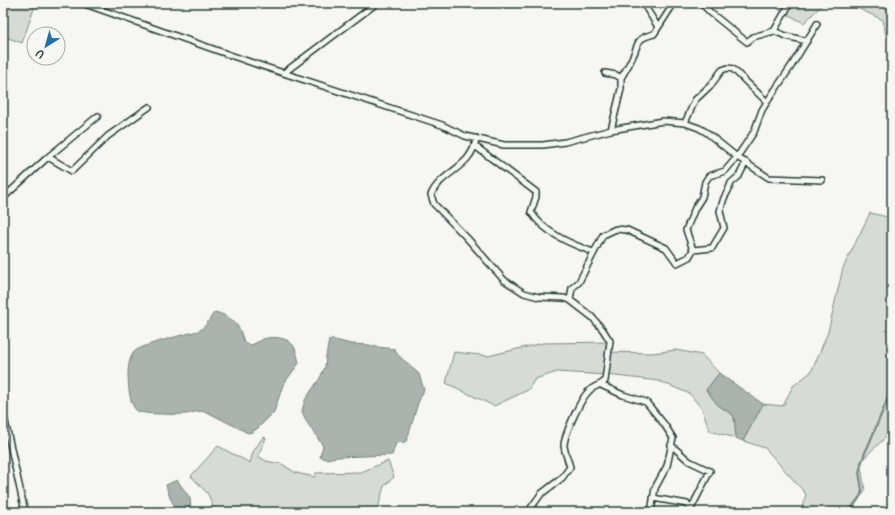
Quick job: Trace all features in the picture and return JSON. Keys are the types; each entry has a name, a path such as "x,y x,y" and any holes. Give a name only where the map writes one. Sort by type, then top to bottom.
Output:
{"street":[{"path":"82,3 250,62 285,72 442,125 465,136 504,145 543,145 565,142 611,130 663,121 684,123 706,132 769,178 822,180"},
{"path":"285,72 377,3"},
{"path":"643,3 658,27"},
{"path":"611,130 621,89 622,78 633,57 638,43 644,37 654,34 674,3"},
{"path":"701,3 711,13 748,42 752,37 774,31 786,36 807,41"},
{"path":"774,31 789,5 788,3"},
{"path":"570,300 572,288 579,282 603,234 616,229 627,230 666,248 677,263 689,257 692,250 686,230 695,208 702,197 705,182 709,176 725,171 737,156 754,132 767,102 817,24"},
{"path":"684,123 695,100 711,85 722,70 728,68 733,69 767,102"},
{"path":"605,73 616,74 622,78"},
{"path":"48,157 72,171 108,136 149,106"},
{"path":"3,198 48,157 98,116"},
{"path":"476,138 475,146 469,158 435,186 431,195 434,204 467,238 504,280 524,293 539,297 564,298 570,300 592,317 610,341 605,381 601,385 590,390 580,403 564,444 570,467 562,478 541,494 528,512"},
{"path":"475,146 536,192 536,197 531,212 534,218 551,232 572,244 593,252"},
{"path":"692,250 712,248 724,228 720,211 724,198 731,183 739,176 746,162"},
{"path":"601,385 623,395 646,402 664,424 673,438 667,466 655,488 651,512"},
{"path":"3,412 24,512"},
{"path":"671,445 689,461 710,471 691,510"},
{"path":"653,498 687,504 691,510"}],"shaded area":[{"path":"3,3 36,3 28,26 26,26 26,32 22,43 3,36"},
{"path":"779,3 824,3 804,23 778,9"},
{"path":"842,3 892,3 892,38 886,36 883,20 853,6"},
{"path":"870,213 892,218 892,426 888,435 860,462 865,490 851,512 801,512 806,494 765,448 743,441 763,404 783,406 793,386 811,372 828,332 843,268"},
{"path":"215,312 226,316 234,322 240,330 244,342 247,344 252,344 263,339 275,337 287,340 294,347 299,363 283,385 274,412 258,428 248,433 205,412 199,411 185,414 155,414 139,412 133,406 128,381 131,356 134,352 154,343 198,331 206,325"},
{"path":"331,339 351,344 395,349 397,354 419,374 424,390 418,403 407,440 405,442 396,443 392,455 337,457 326,459 320,457 323,446 306,421 302,411 305,400 320,378 325,367 329,340"},
{"path":"610,342 609,352 652,353 676,350 702,355 719,373 706,390 718,405 734,416 736,438 710,431 702,409 690,394 659,381 607,375 557,372 535,379 528,390 494,406 446,383 454,352 488,356 543,343"},
{"path":"719,373 763,404 743,441 736,438 734,416 718,405 706,390"},
{"path":"263,437 266,438 258,456 266,461 282,464 296,473 315,477 316,473 361,472 388,461 394,477 384,486 377,512 209,512 213,506 208,494 191,476 218,446 250,463 253,452"},
{"path":"177,480 190,498 191,512 178,512 170,498 166,485"}],"waterway":[{"path":"851,512 852,507 861,495 862,490 859,472 864,455 892,388"}]}
